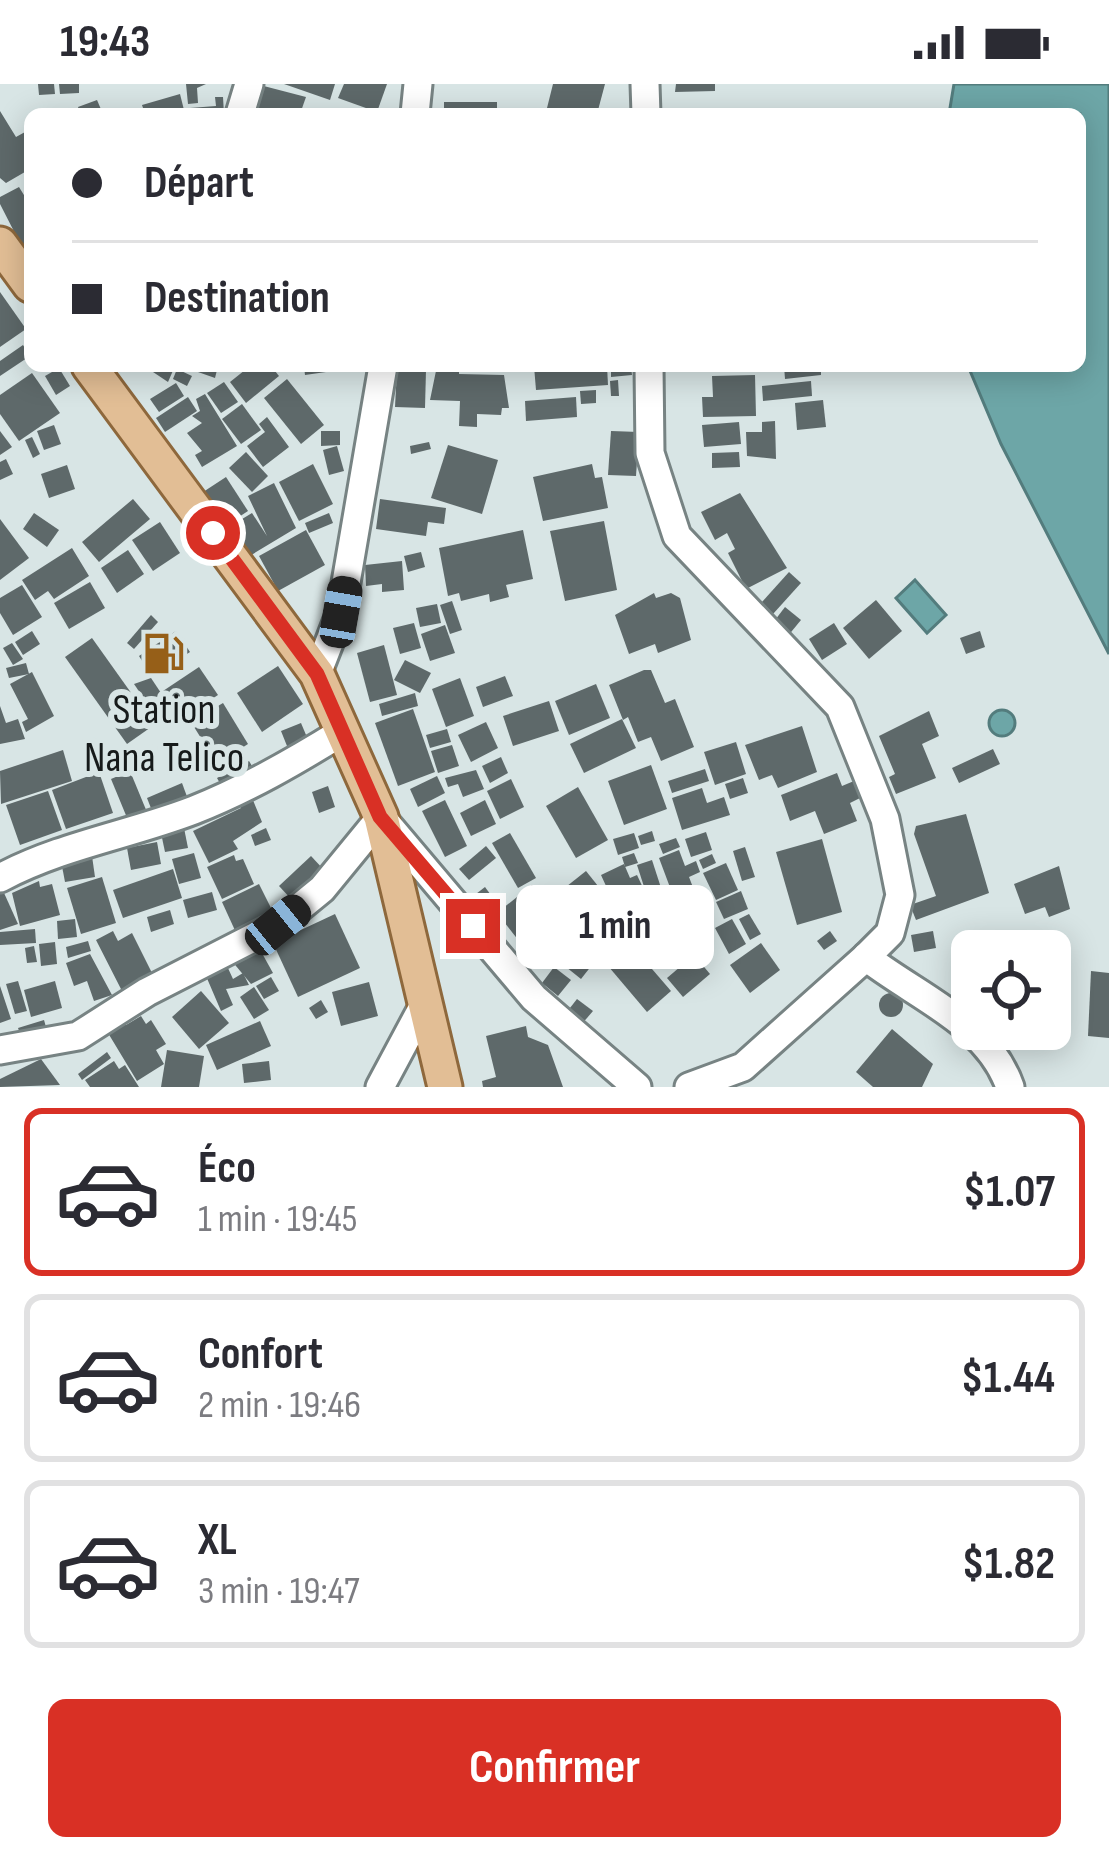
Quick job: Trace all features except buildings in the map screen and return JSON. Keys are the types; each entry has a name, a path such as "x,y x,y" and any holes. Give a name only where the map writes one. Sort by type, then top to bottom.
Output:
{"main road":[{"path":"107,375 317,674 380,817 445,1087"}],"street":[{"path":"317,674 341,612 382,372"},
{"path":"649,372 650,453 677,536 840,707 885,819 900,895 890,933 866,958 743,1066 689,1087"},
{"path":"0,878 50,852 189,812 267,779 343,732"},
{"path":"0,1050 78,1036 147,992 278,925 322,890 380,817 534,998 637,1087"},
{"path":"866,958 913,994 969,1026 1001,1062 1010,1087"},
{"path":"380,1087 425,1003"}],"water":[{"path":"954,84 1109,84 1109,654 1001,444 971,372 1086,372 1086,108 950,108"},
{"path":"915,580 946,615 927,633 896,598"},
{"path":"1002,710 1015,723 1002,736 989,723"}],"place":[{"name":"Station Nana Telico","path":"164,654"}],"route":[{"path":"213,533 317,674 380,817 473,926"}]}
